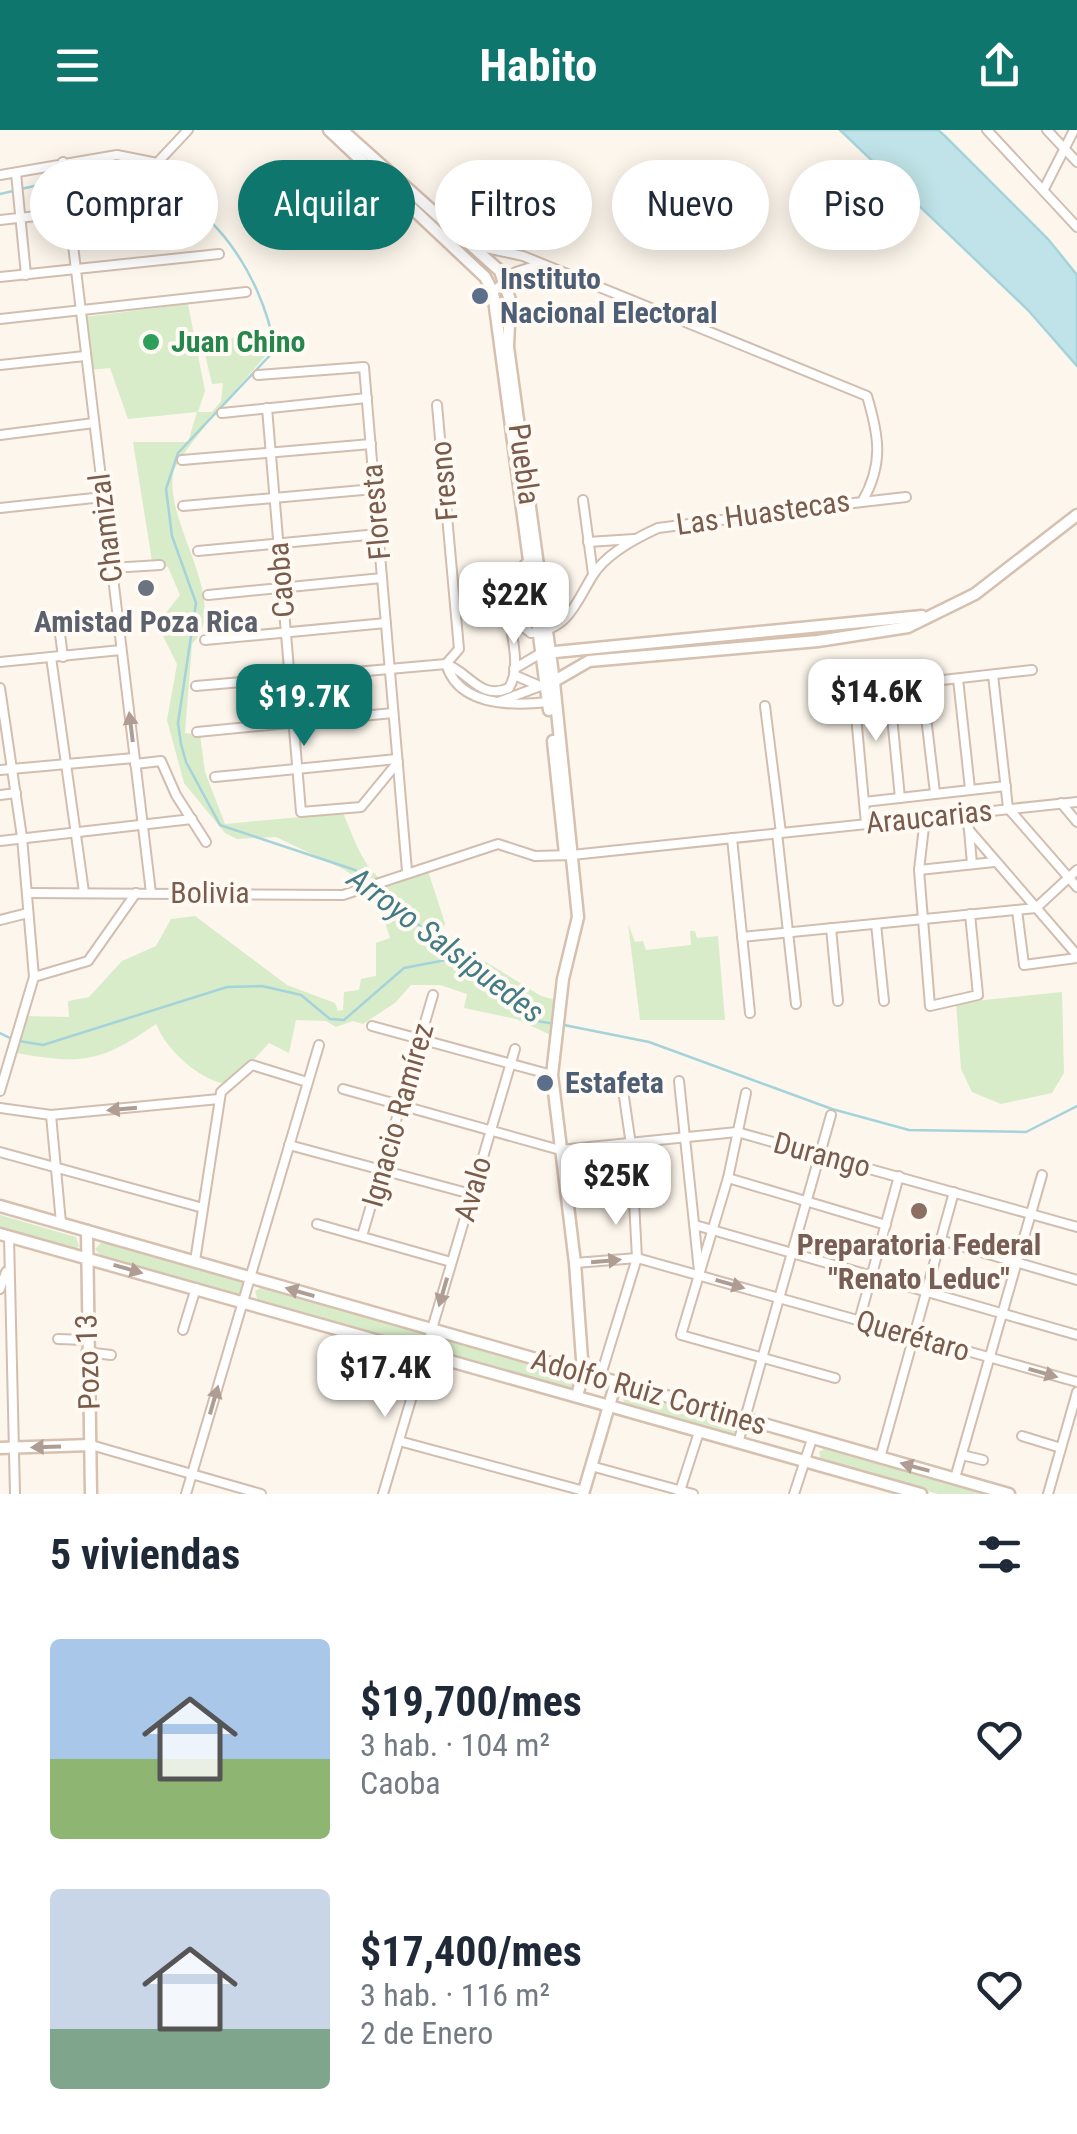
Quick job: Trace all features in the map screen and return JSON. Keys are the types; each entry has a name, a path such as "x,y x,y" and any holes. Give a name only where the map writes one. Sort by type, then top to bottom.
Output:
{"main road":[{"path":"328,130 485,277 493,292"},
{"path":"342,130 435,213"},
{"path":"478,250 492,261 505,282"},
{"name":"Puebla","path":"505,282 510,300 508,347 568,855"},
{"name":"Puebla","path":"493,292 533,559"},
{"path":"545,653 735,635 908,627 975,594 1077,515"},
{"path":"547,684 578,664 736,648 868,629"},
{"path":"735,635 736,648"},
{"path":"578,664 581,651"},
{"name":"Puebla","path":"547,684 577,928 564,980 552,1070 583,1373 577,1396"},
{"name":"Adolfo Ruiz Cortines","path":"0,1206 1009,1494"},
{"name":"Pozo 13","path":"88,1231 86,1346 91,1494"},
{"name":"Adolfo Ruiz Cortines","path":"5,1235 921,1494"},
{"path":"583,1493 616,1382"},
{"path":"0,1448 92,1445"}],"street":[{"path":"159,160 188,130"},
{"path":"987,130 1076,223"},
{"path":"1047,130 1077,162"},
{"path":"1044,189 1074,130"},
{"path":"93,160 117,155 141,160"},
{"path":"0,175 30,171"},
{"path":"16,173 26,274"},
{"path":"0,220 30,217"},
{"name":"Chamizal","path":"72,250 151,893"},
{"name":"Las Huastecas","path":"489,250 541,264 867,396 880,437 879,464 862,502 658,528 634,539 593,574 572,614 542,631"},
{"path":"0,278 219,254"},
{"path":"493,292 528,265 541,264"},
{"path":"0,320 246,292"},
{"path":"0,365 86,356"},
{"path":"222,413 367,398 364,367 258,375"},
{"name":"Floresta","path":"367,398 407,872"},
{"name":"Fresno","path":"437,404 459,649 446,664"},
{"name":"Caoba","path":"266,408 301,812 361,806 397,760"},
{"path":"0,435 94,423"},
{"path":"182,460 370,444"},
{"path":"183,506 374,489"},
{"path":"0,508 103,497"},
{"path":"862,502 906,498"},
{"path":"583,500 593,574"},
{"path":"198,551 378,534"},
{"path":"588,542 634,539"},
{"path":"196,686 446,664 477,686 496,692 509,688 514,672 510,588 533,559"},
{"path":"111,568 160,565"},
{"path":"208,594 382,578"},
{"path":"509,616 521,630 542,631"},
{"path":"58,619 64,657"},
{"path":"205,640 386,623"},
{"path":"0,662 121,650"},
{"path":"514,672 545,653"},
{"path":"51,657 84,892"},
{"path":"446,664 454,682 466,692 508,706 548,702"},
{"path":"866,824 853,687 1032,670"},
{"path":"514,672 547,684"},
{"path":"993,674 1008,808 1077,886"},
{"path":"958,678 970,789"},
{"path":"922,683 934,793"},
{"path":"498,702 547,684"},
{"path":"889,686 900,798"},
{"path":"0,688 22,837 34,976 0,1092"},
{"path":"765,706 796,1004"},
{"path":"197,732 394,713"},
{"path":"215,777 397,760"},
{"path":"0,770 67,762 161,762 206,842"},
{"path":"864,802 1006,786"},
{"path":"0,795 16,794"},
{"name":"Araucarias","path":"407,872 498,844 536,856 568,855 1077,802"},
{"path":"1061,803 1077,822"},
{"path":"966,813 972,864"},
{"path":"925,818 919,870 930,1006 978,995 970,914"},
{"path":"0,841 192,819"},
{"path":"969,830 1077,957"},
{"path":"732,838 750,1013"},
{"path":"919,870 995,862"},
{"path":"742,937 1036,908 1077,870"},
{"name":"Bolivia","path":"28,892 344,895 407,872"},
{"path":"34,976 88,961 136,893"},
{"path":"1017,910 1024,965 1077,957"},
{"path":"0,920 28,912"},
{"path":"876,924 884,1000"},
{"path":"831,928 838,1002"},
{"name":"Ignacio Ramírez","path":"362,1236 433,995"},
{"path":"372,1026 510,1064 552,1070"},
{"path":"186,1494 319,1045"},
{"name":"Avalo","path":"383,1494 515,1048"},
{"path":"196,1262 218,1100 238,1074 252,1065 307,1082"},
{"path":"600,1378 636,1258 631,1146 621,1076"},
{"path":"680,1081 700,1276"},
{"name":"Durango","path":"343,1090 560,1150 631,1146 737,1132 1077,1227"},
{"path":"746,1093 728,1178 681,1334 835,1378"},
{"path":"0,1108 51,1115 218,1100"},
{"path":"51,1115 61,1223"},
{"path":"738,1442 831,1115"},
{"path":"289,1145 471,1194"},
{"path":"0,1152 203,1208"},
{"path":"859,1321 899,1176"},
{"path":"956,1478 1042,1176"},
{"path":"728,1178 886,1225"},
{"path":"880,1458 954,1192"},
{"path":"317,1224 452,1262"},
{"path":"695,1225 1077,1336"},
{"path":"5,1235 16,1494"},
{"path":"940,1240 1077,1280"},
{"name":"Querétaro","path":"574,1263 636,1258 1077,1382"},
{"path":"0,1289 8,1268"},
{"path":"183,1330 196,1288"},
{"path":"58,1339 111,1355"},
{"path":"0,1352 12,1350"},
{"path":"1048,1494 1061,1448 1073,1424 1077,1392"},
{"path":"679,1492 699,1432"},
{"path":"1022,1436 1061,1448"},
{"path":"794,1494 812,1439"},
{"path":"399,1440 583,1493"},
{"path":"92,1445 262,1494"},
{"path":"962,1454 983,1460"},
{"path":"591,1466 693,1494"}],"green space":[{"path":"188,304 205,391 198,412 212,412 221,401 223,383 212,384 202,341 265,334 279,341 203,429 173,474 178,517 205,607 202,627 192,644 185,733 200,735 205,772 225,824 343,813 361,854 381,880 391,886 428,871 445,923 441,934 541,996 556,1000 555,1037 516,1019 464,1008 467,994 440,985 411,985 395,1003 363,1024 353,1021 336,1027 326,1021 296,1020 289,1053 269,1043 231,1085 208,1078 186,1064 156,1024 121,1046 91,1057 59,1059 17,1053 25,1016 69,1017 68,1001 89,997 122,961 156,946 171,919 195,916 287,985 335,1003 338,1011 343,1010 344,992 359,990 361,979 376,976 376,943 390,938 376,893 345,870 276,837 237,839 225,833 184,783 167,720 177,664 157,624 180,595 168,567 152,561 133,442 188,442 197,412 128,419 110,368 89,370 84,317"},
{"path":"628,924 635,942 643,941 646,950 691,945 690,931 695,931 697,938 718,936 725,1020 640,1020"},
{"path":"1062,992 1064,1073 1052,1093 1001,1104 972,1092 961,1069 956,1003"},
{"path":"0,1215 76,1237 79,1246 72,1252 0,1231"},
{"path":"103,1241 242,1280 244,1290 236,1296 100,1255 95,1249"},
{"path":"264,1286 422,1332 427,1339 421,1348 258,1302 255,1291"},
{"path":"443,1340 571,1376 573,1394 434,1352 435,1342"},
{"path":"631,1394 732,1423 735,1432 732,1436 625,1407 623,1399"},
{"path":"826,1448 992,1494 938,1494 821,1460 819,1452"}],"water":[{"path":"840,130 938,130 1048,239 1077,275 1077,366 1028,310 920,207 920,160 871,160"}],"waterway":[{"name":"Arroyo Salsipuedes","path":"21,189 30,187"},
{"name":"Arroyo Salsipuedes","path":"0,194 13,191"},
{"name":"Arroyo Salsipuedes","path":"218,230 257,290 275,350 178,453 166,489 172,536 196,603 178,723 186,762 220,825 355,870 514,1007 536,1021 556,1024"},
{"path":"19,1041 43,1045 227,987 262,986 301,995 330,1019 344,1020 404,968 451,959"},
{"name":"Arroyo Salsipuedes","path":"564,1025 649,1042 832,1109 909,1130 1026,1132 1077,1106"},
{"path":"0,1033 12,1039"}],"place":[{"name":"Instituto Nacional Electoral","path":"480,296"},
{"name":"Juan Chino","path":"151,342"},
{"name":"Amistad Poza Rica","path":"146,588"},
{"name":"Estafeta","path":"545,1083"},
{"name":"Preparatoria Federal \"Renato Leduc\"","path":"919,1211"}]}
